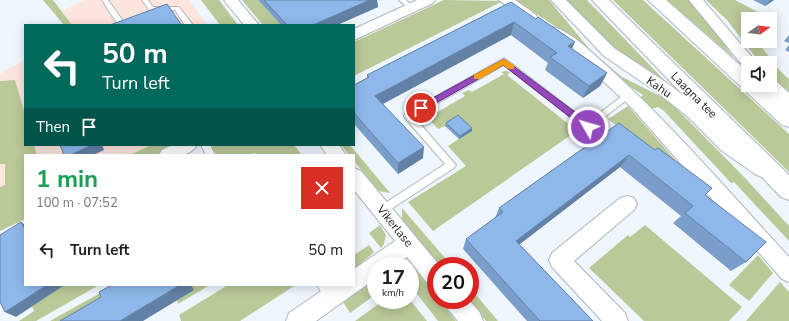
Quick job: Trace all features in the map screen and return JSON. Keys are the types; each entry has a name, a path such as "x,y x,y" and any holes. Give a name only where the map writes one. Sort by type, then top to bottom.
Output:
{"main road":[{"name":"Laagna tee","path":"600,0 786,187"},
{"path":"656,0 741,77"},
{"path":"759,92 789,119"}],"street":[{"path":"231,0 251,24"},
{"path":"355,34 407,4 428,0"},
{"path":"506,0 578,49 600,71 629,95 789,272"},
{"name":"Kahu","path":"558,0 609,52 693,112 728,146 786,187"},
{"path":"696,0 743,56"},
{"path":"777,91 789,102"},
{"path":"170,154 185,146"},
{"path":"330,146 336,154"},
{"name":"Vikerlase","path":"355,177 427,266"},
{"path":"617,321 559,260 627,204"},
{"path":"389,257 409,243"},
{"path":"355,281 367,273"},
{"path":"297,321 327,291 345,286"},
{"path":"462,309 472,321"}],"lane":[{"path":"106,0 121,24 134,19"},
{"path":"145,0 151,9 177,8 188,24"},
{"path":"148,14 161,9"},
{"path":"382,210 451,165 408,116 504,61 588,127 629,95"}],"shaded area":[{"path":"85,0 189,0 206,24 71,24 62,11"},
{"path":"24,60 24,146 150,146 133,154 24,154 24,157 0,217 0,74"}],"green space":[{"path":"43,0 53,0 71,24 63,24"},
{"path":"201,0 219,0 237,24 219,24"},
{"path":"242,0 258,0 280,24 262,24"},
{"path":"444,0 503,1 355,75 355,42"},
{"path":"515,0 549,0 592,52 622,77 660,96 676,108 746,179 789,226 789,241 734,182 731,183 664,111 658,107 651,109 640,98 643,95 609,73 570,36"},
{"path":"564,0 587,0 670,86 625,60"},
{"path":"613,0 643,0 741,90 741,92 743,92 789,134 789,172"},
{"path":"667,0 689,0 716,32 734,58"},
{"path":"706,0 735,0 758,12 741,12 741,38 727,20"},
{"path":"748,48 762,48 769,56 755,56"},
{"path":"777,67 789,79 789,92 777,81"},
{"path":"501,72 510,72 507,75 571,126 576,124 581,128 433,231 408,202 466,166 448,146 471,131 445,126 438,129 429,119 424,121 424,118 426,115 429,117 465,96 462,93 469,90 472,92 504,74"},
{"path":"15,80 24,111 24,146 34,146 37,154 24,154 24,219 0,231 0,187 5,185 5,164 0,164 0,81"},
{"path":"628,106 676,161 669,166 608,119"},
{"path":"149,146 169,146 157,154 132,154"},
{"path":"213,146 295,146 301,154 216,154 212,148"},
{"path":"342,146 351,146 390,193 379,191 355,162 355,154 348,154"},
{"path":"402,208 444,257 432,257 402,219"},
{"path":"380,225 386,235 384,244 381,248 369,233"},
{"path":"645,225 742,307 729,321 644,321 589,268 628,235 630,237"},
{"path":"369,245 374,252 355,269 355,254"},
{"path":"758,255 773,273 749,301 729,285"},
{"path":"419,274 427,284 427,307 419,297"},
{"path":"780,282 789,292 789,321 746,321"},
{"path":"367,284 367,301 350,313 343,302"},
{"path":"61,286 97,286 36,321 19,321 34,311 32,306"},
{"path":"190,286 208,286 178,304 177,300"},
{"path":"226,286 294,286 240,321 181,321 179,315"},
{"path":"109,288 87,321 50,321"},
{"path":"479,299 498,321 486,321 476,309 479,309"},
{"path":"372,309 417,309 427,321 355,321"},
{"path":"429,309 446,309 456,321 438,321"}],"building":[{"path":"264,0 370,0 315,24 286,24"},
{"path":"511,2 536,19 538,17 575,42 568,46 607,73 589,86 550,57 557,53 514,22 375,96 424,147 398,163 355,114 355,84 369,77 367,75"},
{"path":"167,4 181,24 113,24"},
{"path":"458,115 472,128 460,136 446,123"},
{"path":"619,123 655,150 658,148 712,188 705,195 766,242 746,262 685,213 693,206 629,155 516,241 593,321 540,321 466,239 503,212 499,208"},
{"path":"60,146 90,146 72,154 64,154"},
{"path":"21,222 24,227 24,286 45,286 5,312 0,302 0,235"},
{"path":"110,286 178,286 120,321 60,321 101,297 99,292"}],"slow traffic":[{"path":"477,77 504,61 511,67"}],"route":[{"path":"421,108 504,61 588,127"}]}
